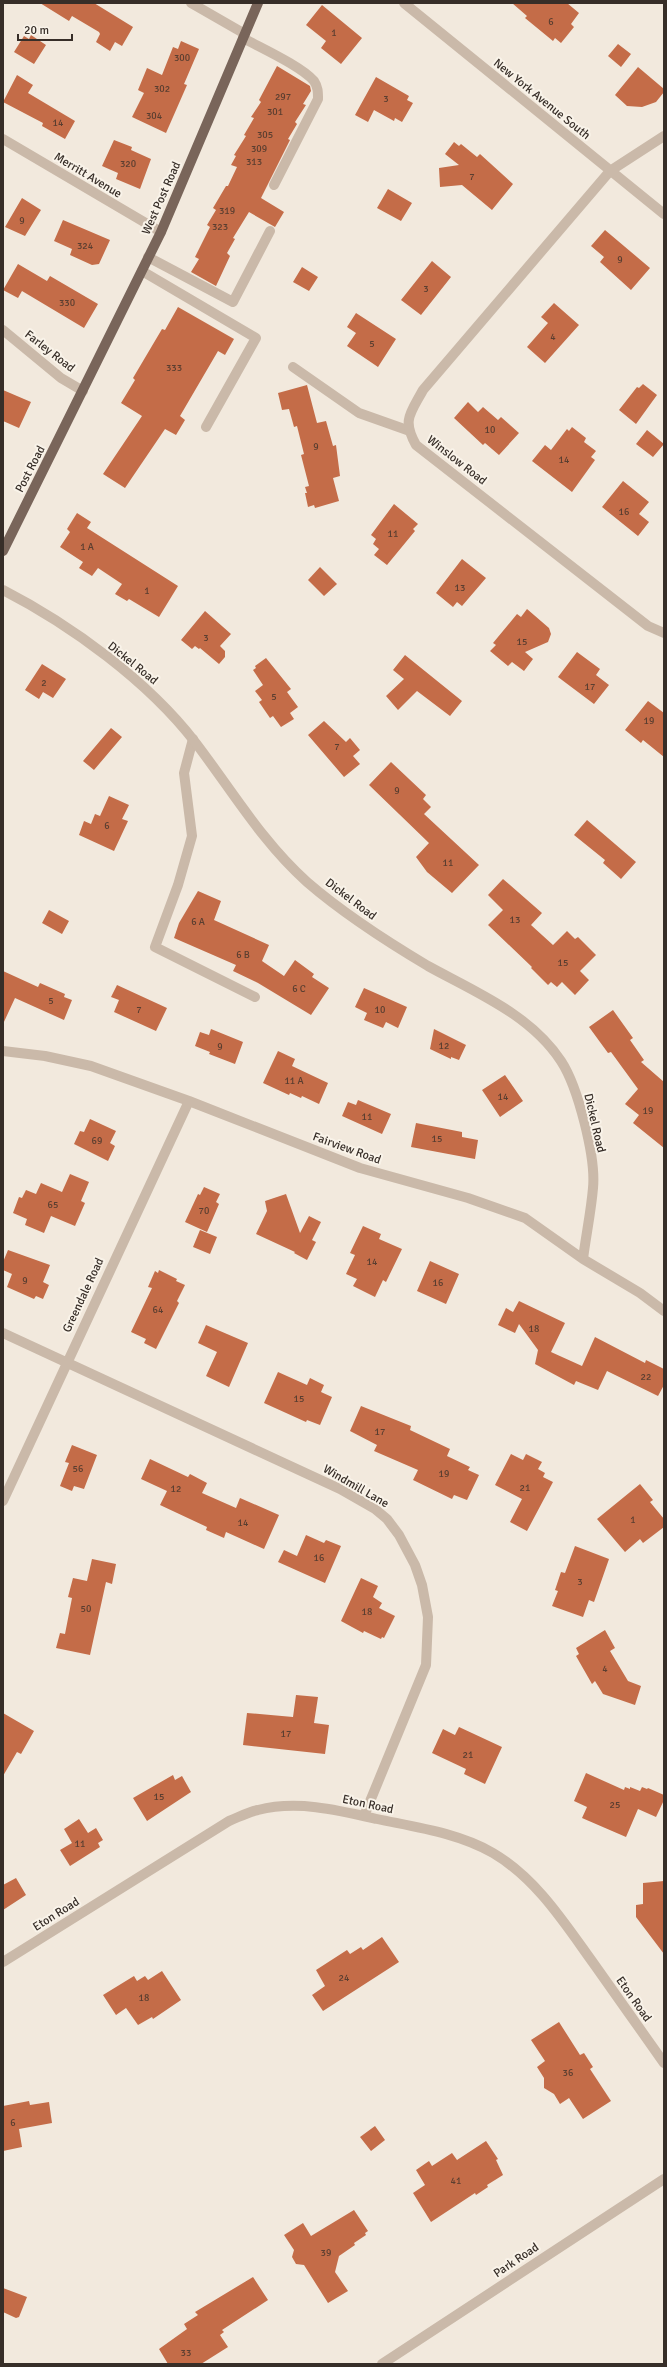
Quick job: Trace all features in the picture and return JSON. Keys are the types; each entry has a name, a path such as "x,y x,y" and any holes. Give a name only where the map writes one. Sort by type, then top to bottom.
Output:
{"main road":[{"name":"West Post Road","path":"81,395 161,232 258,3"},
{"name":"Post Road","path":"3,551 81,395"}],"street":[{"path":"191,3 313,80 318,89 318,99 274,185"},
{"name":"New York Avenue South","path":"404,3 664,214"},
{"path":"293,366 358,413 408,430 408,418 423,390 610,171 664,136"},
{"name":"Merritt Avenue","path":"3,139 161,232"},
{"path":"148,257 233,302 270,231"},
{"path":"142,271 256,338 206,427"},
{"name":"Farley Road","path":"3,330 81,395"},
{"name":"Winslow Road","path":"408,430 416,445 648,626 664,633"},
{"name":"Dickel Road","path":"3,590 65,628 143,685 192,739 251,819 307,882 374,933 518,1018 551,1046 563,1064 580,1102 587,1134 593,1186 583,1259"},
{"path":"192,739 184,773 192,836 178,885 155,947 255,997"},
{"name":"Fairview Road","path":"3,1051 45,1056 91,1066 189,1101 360,1168 468,1198 525,1218 583,1259 640,1293 664,1311"},
{"name":"Greendale Road","path":"3,1501 189,1101"},
{"name":"Windmill Lane","path":"3,1333 340,1489 375,1509 387,1519 399,1536 422,1584 428,1616 426,1665 364,1816"},
{"name":"Eton Road","path":"3,1962 229,1821 256,1810 292,1805 320,1807 465,1840 492,1852 511,1865 542,1894 564,1922 664,2063"},
{"name":"Park Road","path":"382,2364 664,2179"}],"building":[{"path":"40,3 94,3 133,27 122,46 115,42 110,51 96,42 100,34 99,32 72,16 69,21"},
{"path":"512,3 567,3 579,13 571,24 574,27 561,43 555,38 553,41 525,18 527,16"},
{"path":"322,5 362,38 341,64 321,48 326,41 306,25"},
{"path":"31,35 46,45 34,64 14,52 24,36 29,39"},
{"path":"181,41 199,49 184,84 187,85 166,133 132,117 144,93 138,90 147,68 162,75 173,47 178,49"},
{"path":"618,44 631,54 621,67 608,56"},
{"path":"277,66 310,86 311,91 303,104 306,105 295,122 297,124 288,139 290,140 261,198 284,212 275,227 249,212 233,238 235,239 227,253 230,256 216,286 191,272 199,259 195,257 210,227 207,225 216,210 213,208 226,186 228,186 237,167 231,165 236,156 234,155 246,136 244,135 254,118 251,117 261,102 259,100"},
{"path":"638,67 664,89 664,92 656,102 642,107 627,106 615,95"},
{"path":"17,75 33,85 28,93 75,121 65,139 42,126 43,123 3,102"},
{"path":"376,77 409,96 407,100 413,103 402,122 395,118 394,121 374,110 368,122 355,115"},
{"path":"114,140 132,147 131,150 151,159 140,189 116,179 118,173 102,166"},
{"path":"454,142 459,146 461,144 477,157 480,154 513,184 492,210 462,185 440,187 439,168 459,165 445,154"},
{"path":"388,189 412,203 401,221 377,208"},
{"path":"22,198 41,210 25,236 5,227"},
{"path":"63,220 110,240 99,264 92,265 70,255 72,249 54,241"},
{"path":"605,230 650,268 631,290 600,262 604,257 591,246"},
{"path":"432,261 451,277 421,315 401,300"},
{"path":"18,264 47,281 50,276 98,304 84,328 22,291 18,298 3,290"},
{"path":"302,267 318,277 309,291 293,282"},
{"path":"554,303 579,325 545,363 527,347 548,323 541,317"},
{"path":"178,307 234,339 225,355 218,351 180,416 185,420 176,435 165,429 125,488 103,474 142,416 121,403 135,380 133,378 162,329 165,330"},
{"path":"356,313 396,339 378,367 347,346 356,333 347,327"},
{"path":"643,384 657,395 636,424 619,410 637,387 639,388"},
{"path":"307,385 317,423 326,421 333,446 336,445 340,476 333,478 339,501 315,508 314,505 308,507 305,487 309,486 301,455 304,454 297,426 294,427 289,409 282,410 278,393"},
{"path":"3,390 31,402 19,428 3,421"},
{"path":"468,402 478,412 483,407 498,420 501,417 519,433 499,455 485,443 483,445 454,418"},
{"path":"572,427 586,438 584,442 596,451 591,457 595,460 572,492 532,461 545,445 551,450 567,429 569,431"},
{"path":"647,430 664,444 653,457 636,444"},
{"path":"623,481 649,502 639,514 649,522 638,536 602,507"},
{"path":"394,504 418,524 413,529 415,531 387,565 374,555 379,549 373,544 376,539 371,535"},
{"path":"77,513 91,522 87,528 178,586 159,617 129,599 127,601 115,594 122,584 98,568 92,576 79,568 83,562 60,547 70,532 67,529"},
{"path":"462,559 486,578 462,606 457,602 453,607 436,593"},
{"path":"320,567 337,584 324,596 308,580"},
{"path":"527,609 549,628 551,634 548,642 525,652 533,659 524,671 512,662 508,666 490,651 496,645 493,643 517,614 521,617"},
{"path":"205,611 231,634 220,646 225,651 225,657 219,664 200,648 199,649 195,646 192,649 181,640"},
{"path":"577,652 600,669 596,675 609,685 594,704 558,677"},
{"path":"405,655 462,701 450,716 417,691 398,710 386,696 404,679 393,670"},
{"path":"266,658 291,689 287,692 298,707 290,713 294,719 281,727 273,716 270,718 259,702 262,700 255,691 263,685 253,670 256,668 255,666"},
{"path":"42,664 66,679 53,698 43,692 39,699 25,690"},
{"path":"648,701 664,713 664,757 643,740 641,743 625,730"},
{"path":"324,721 346,742 350,738 360,750 353,756 360,764 344,777 308,735"},
{"path":"111,728 122,737 94,770 83,761"},
{"path":"391,762 426,795 423,799 431,807 424,814 479,865 452,893 427,872 416,857 429,843 369,785"},
{"path":"109,796 129,805 122,819 128,821 114,851 79,835 84,821 91,824 95,814 100,816"},
{"path":"587,820 636,862 621,879 603,863 605,860 574,835"},
{"path":"503,879 542,913 531,925 553,945 567,931 575,939 578,937 596,955 580,971 589,980 575,995 562,982 557,987 551,982 548,985 531,968 532,967 488,925 503,910 488,895"},
{"path":"198,891 221,901 214,920 269,945 262,961 284,976 295,960 314,974 312,977 329,988 311,1015 258,983 233,971 236,965 174,938 179,923"},
{"path":"49,910 69,921 62,934 42,923"},
{"path":"3,971 38,987 40,983 65,994 64,997 72,1000 64,1020 15,998 3,1024"},
{"path":"117,985 167,1008 156,1031 114,1012 119,1000 111,997"},
{"path":"364,988 407,1007 398,1028 386,1022 383,1028 364,1020 367,1013 355,1007"},
{"path":"613,1010 633,1038 630,1040 644,1060 641,1062 664,1082 664,1148 633,1123 639,1115 625,1104 638,1089 611,1052 608,1053 589,1027"},
{"path":"211,1029 243,1042 235,1064 209,1054 210,1052 195,1046 200,1032 209,1035"},
{"path":"434,1029 466,1045 459,1060 451,1057 451,1059 430,1049"},
{"path":"278,1051 295,1059 292,1066 328,1083 319,1104 302,1096 301,1098 290,1093 289,1095 263,1083"},
{"path":"505,1075 523,1101 500,1117 482,1090"},
{"path":"358,1100 391,1114 382,1134 342,1116 348,1102 356,1105"},
{"path":"90,1119 116,1131 110,1143 115,1146 108,1161 74,1144 80,1131 84,1132"},
{"path":"416,1123 462,1132 462,1137 478,1140 475,1159 411,1147"},
{"path":"70,1174 89,1182 81,1201 85,1203 75,1226 51,1216 44,1233 25,1225 27,1219 13,1213 19,1197 22,1198 26,1190 36,1194 41,1183 62,1192"},
{"path":"204,1187 220,1194 216,1202 219,1204 207,1232 185,1222 198,1194 200,1195"},
{"path":"286,1194 300,1233 309,1216 321,1222 312,1240 316,1242 307,1260 294,1253 295,1252 256,1234 267,1211 265,1201"},
{"path":"363,1226 381,1234 379,1239 402,1249 386,1282 383,1280 375,1297 353,1286 357,1279 346,1274 355,1255 350,1253"},
{"path":"200,1230 217,1237 210,1254 193,1247"},
{"path":"8,1250 50,1265 43,1282 49,1285 43,1299 36,1296 34,1299 7,1287 12,1274 3,1270 3,1262"},
{"path":"430,1261 459,1274 446,1304 417,1291"},
{"path":"159,1270 185,1285 177,1301 179,1303 156,1349 144,1343 146,1339 131,1332 152,1288 148,1287 155,1271 158,1273"},
{"path":"519,1301 565,1323 551,1352 582,1366 595,1337 645,1363 646,1360 664,1369 664,1385 658,1396 607,1371 598,1390 576,1381 574,1385 535,1364 538,1350 519,1324 515,1333 498,1325 506,1308 513,1312"},
{"path":"206,1325 248,1343 229,1387 206,1376 217,1352 198,1343"},
{"path":"278,1372 307,1385 310,1378 324,1385 321,1392 332,1397 320,1425 307,1420 306,1422 264,1403"},
{"path":"361,1406 411,1426 410,1430 450,1449 447,1456 470,1467 468,1470 479,1475 467,1500 454,1495 452,1499 413,1480 418,1470 374,1451 377,1445 350,1431"},
{"path":"72,1445 97,1455 84,1489 74,1486 72,1491 60,1486 69,1463 65,1462"},
{"path":"511,1454 523,1460 526,1454 542,1462 538,1469 545,1473 543,1477 553,1482 527,1531 510,1522 522,1499 495,1485"},
{"path":"150,1459 188,1477 190,1474 207,1483 202,1493 236,1508 240,1498 279,1515 264,1549 226,1532 224,1538 206,1530 207,1527 160,1505 167,1491 141,1479"},
{"path":"640,1484 653,1500 650,1502 664,1519 664,1527 643,1543 640,1539 625,1552 597,1519"},
{"path":"306,1535 324,1543 326,1540 341,1546 325,1583 278,1562 284,1550 297,1556"},
{"path":"575,1546 609,1559 594,1602 589,1600 583,1617 552,1606 558,1591 555,1590 561,1572 565,1573"},
{"path":"92,1559 116,1564 112,1584 106,1582 90,1655 56,1648 60,1633 65,1634 72,1598 68,1597 73,1578 87,1581"},
{"path":"361,1578 378,1586 373,1597 382,1603 379,1608 395,1616 384,1638 382,1637 381,1639 364,1631 363,1633 341,1621"},
{"path":"605,1630 615,1648 610,1651 628,1681 641,1686 635,1705 603,1694 595,1681 592,1684 576,1656 579,1654 576,1648"},
{"path":"296,1695 318,1697 314,1723 329,1725 325,1754 243,1745 247,1713 293,1717"},
{"path":"3,1713 34,1731 21,1754 17,1752 3,1776"},
{"path":"459,1727 502,1747 485,1784 464,1774 466,1769 432,1753 443,1729 455,1735"},
{"path":"586,1773 624,1790 625,1787 630,1789 630,1787 640,1791 642,1787 664,1795 664,1800 656,1817 638,1809 626,1837 582,1818 587,1807 574,1801"},
{"path":"173,1775 175,1780 182,1776 191,1792 147,1821 133,1798"},
{"path":"79,1819 88,1833 96,1828 103,1840 98,1843 100,1847 70,1866 60,1850 72,1843 64,1829"},
{"path":"16,1878 26,1895 3,1910 3,1885"},
{"path":"664,1881 664,1954 636,1917 636,1905 643,1904 643,1883"},
{"path":"382,1937 399,1962 323,2011 312,1995 325,1986 316,1970 347,1950 350,1954 361,1947 363,1950"},
{"path":"162,1971 181,2000 153,2019 152,2017 138,2025 126,2008 116,2015 103,1995 134,1976 137,1981 145,1976 148,1980"},
{"path":"559,2022 580,2055 584,2053 593,2067 590,2069 611,2101 583,2119 569,2098 560,2104 554,2094 544,2088 544,2078 537,2067 545,2061 531,2040"},
{"path":"29,2101 30,2105 49,2102 52,2123 19,2129 22,2147 3,2151 3,2106"},
{"path":"375,2126 385,2140 371,2151 360,2137"},
{"path":"486,2141 498,2159 496,2160 503,2175 487,2185 488,2187 476,2195 475,2193 431,2222 413,2193 425,2185 416,2170 429,2161 432,2166 452,2153 457,2160"},
{"path":"354,2210 368,2231 365,2233 366,2235 354,2243 355,2245 339,2256 335,2272 348,2291 328,2303 304,2265 296,2264 292,2257 294,2250 284,2235 303,2223 311,2236"},
{"path":"253,2277 268,2300 222,2330 224,2332 220,2335 228,2347 201,2364 168,2364 159,2349 187,2329 184,2324 198,2315 195,2312"},
{"path":"3,2288 27,2297 19,2317 16,2318 3,2312"}]}
